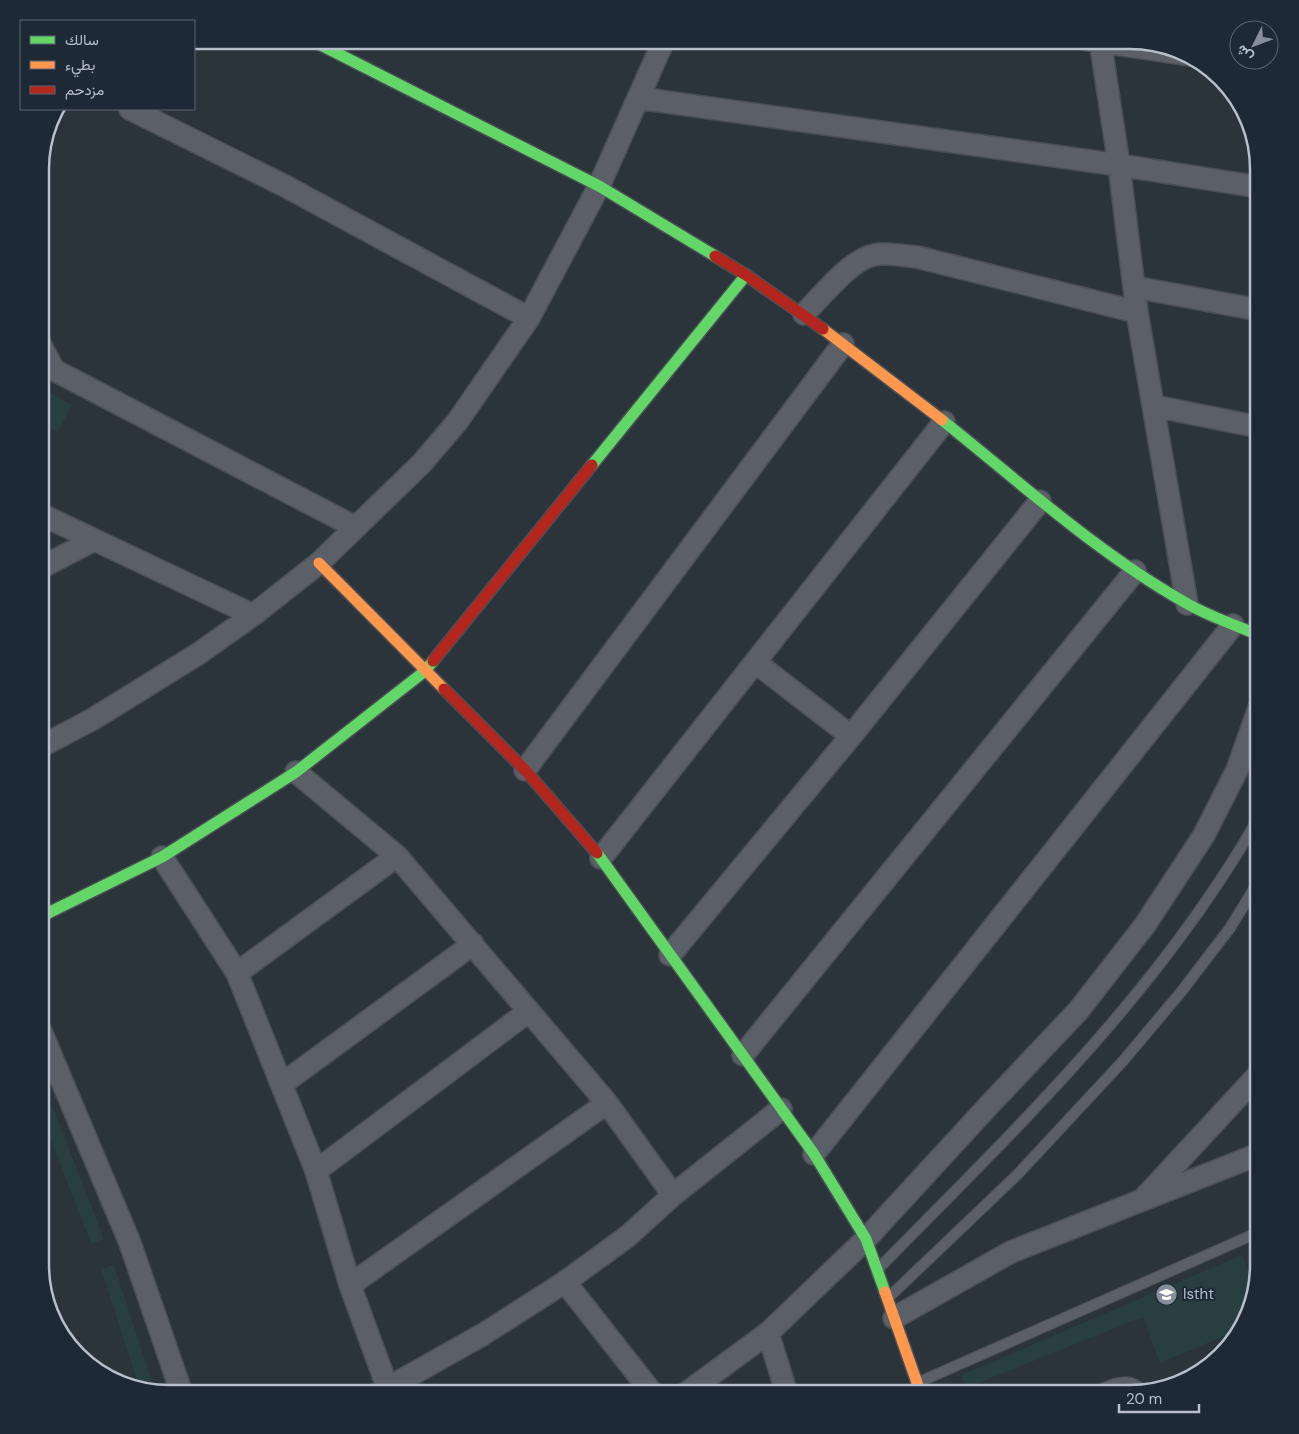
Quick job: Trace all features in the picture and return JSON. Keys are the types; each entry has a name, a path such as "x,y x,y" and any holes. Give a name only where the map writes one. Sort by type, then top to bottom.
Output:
{"street":[{"path":"340,49 599,186 746,276 804,314 944,422 1040,501 1135,571 1187,604 1250,632"},
{"path":"49,742 93,719 190,659 253,614 319,563 422,463 457,422 529,318 599,186 660,49"},
{"path":"1097,49 1119,165 1137,312 1187,604"},
{"path":"638,98 1119,165 1250,186"},
{"path":"132,110 285,186 529,318"},
{"path":"804,314 856,262 874,255 917,256 1137,312"},
{"path":"49,913 162,857 296,772 425,671 746,276"},
{"path":"1134,287 1250,308"},
{"path":"525,770 843,344"},
{"path":"49,361 54,370 355,527"},
{"path":"1154,406 1250,425"},
{"path":"601,858 944,422"},
{"path":"670,955 851,736 1040,501"},
{"path":"49,518 253,614"},
{"path":"49,563 94,540"},
{"path":"319,563 525,770 601,858 814,1154 866,1239 918,1385"},
{"path":"743,1055 1135,571"},
{"path":"814,1154 1233,625"},
{"path":"755,662 851,736"},
{"path":"697,1385 768,1332 866,1239 1078,1011 1145,925 1204,835 1238,770 1250,735"},
{"path":"296,772 397,856 607,1103 673,1195"},
{"path":"237,972 397,856"},
{"path":"162,857 237,972 316,1171 380,1385"},
{"path":"282,1084 473,944"},
{"path":"316,1171 529,1011"},
{"path":"49,1050 130,1243 179,1385"},
{"path":"1143,1200 1250,1084"},
{"path":"350,1285 607,1103"},
{"path":"393,1385 482,1334 565,1282 628,1236 673,1195 781,1109"},
{"path":"891,1308 1011,1252 1250,1158"},
{"path":"565,1282 647,1385"},
{"path":"768,1332 784,1385"}],"lane":[{"path":"878,1270 1040,1104 1108,1030 1184,934 1250,832"},
{"path":"891,1308 1123,1061 1181,992 1230,928 1250,896"},
{"path":"928,1385 1250,1236"},
{"path":"1114,1385 1123,1382 1134,1385"}],"green space":[{"path":"49,392 72,405 58,432 49,428"},
{"path":"52,1104 104,1239 91,1244 49,1134 49,1105"},
{"path":"1242,1255 1249,1274 1249,1281 1244,1304 1228,1335 1160,1363 1143,1317 973,1385 965,1385 961,1375"},
{"path":"114,1265 153,1384 137,1381 101,1269"}],"traffic: fast":[{"path":"329,49 599,186 715,256"},
{"path":"592,465 746,275"},
{"path":"942,420 1060,516 1121,562 1194,608 1250,631"},
{"path":"49,913 162,857 296,772 425,671 433,661"},
{"path":"597,853 814,1154 866,1239 885,1292"}],"traffic: slow":[{"path":"823,329 942,420"},
{"path":"319,563 444,689"},
{"path":"885,1292 918,1385"}],"traffic: jam":[{"path":"715,256 746,275 823,329"},
{"path":"433,661 592,465"},
{"path":"444,689 525,770 597,853"}],"place":[{"name":"Istht","path":"1167,1294"}]}
